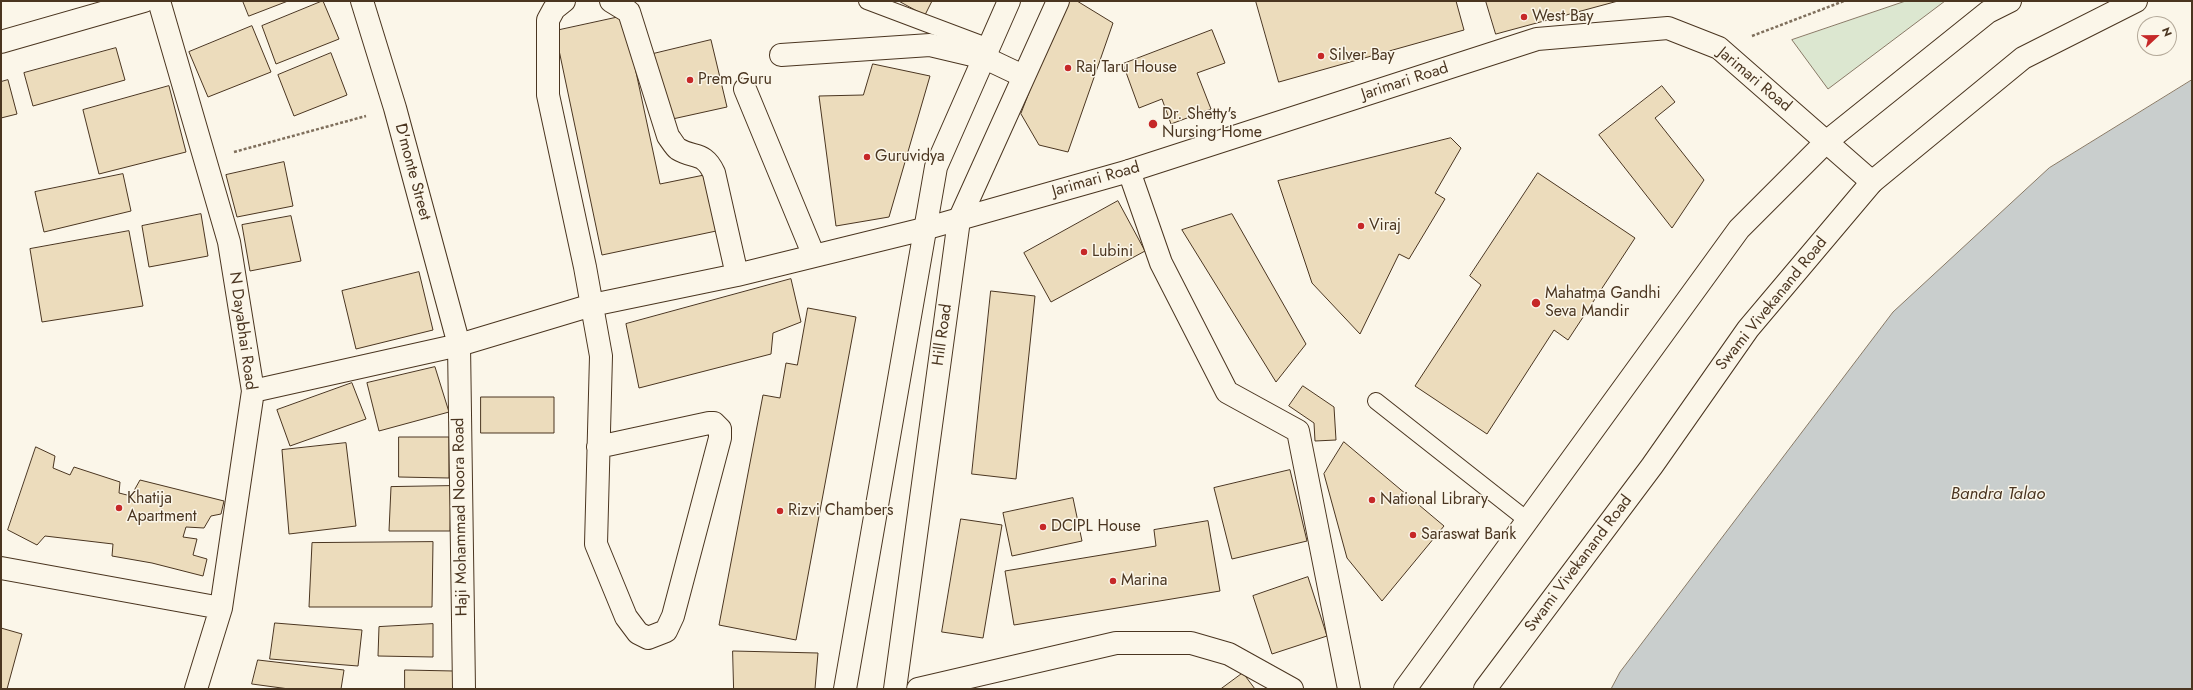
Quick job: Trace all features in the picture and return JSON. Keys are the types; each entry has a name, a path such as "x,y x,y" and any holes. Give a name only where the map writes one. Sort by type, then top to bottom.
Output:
{"street":[{"path":"1,42 144,1"},
{"name":"N Dayabhai Road","path":"159,1 229,242 253,391 221,608 196,689"},
{"name":"D'monte Street","path":"362,1 395,108 459,345"},
{"path":"564,1 554,9 548,20 548,95 592,305 601,356 598,447 596,544 626,617 638,633 648,638 666,631 673,616 720,438 720,429 714,423 709,423 598,447"},
{"path":"611,1 629,12 668,136 678,149 696,155 709,163 714,173 737,275"},
{"path":"845,689 936,167 1009,1"},
{"name":"Hill Road","path":"895,689 959,220 1058,1"},
{"path":"1405,689 1526,520 1739,229 1826,142 1988,12 2010,1"},
{"name":"Swami Vivekanand Road","path":"1485,689 1652,466 1748,329 1872,182 2023,58 2136,1"},
{"name":"Jarimari Road","path":"253,391 459,345 592,305 737,275 959,220 1129,171 1537,39 1668,28 1719,48 1872,182"},
{"path":"781,55 930,45 987,53 1023,76"},
{"path":"745,89 814,256"},
{"path":"1129,171 1161,263 1228,392 1298,431 1349,689"},
{"name":"Haji Mohammad Noora Road","path":"459,345 464,689"},
{"path":"1,568 221,608"},
{"path":"918,689 1116,643 1191,644 1229,654 1292,689"}],"lane":[{"path":"867,1 987,53"},
{"path":"1376,401 1526,520"}],"path":[{"path":"1719,48 1844,1"},
{"path":"206,160 395,108"}],"green space":[{"path":"1906,1 1945,1 1828,89 1792,40"}],"water":[{"name":"Bandra Talao","path":"2192,80 2192,689 1611,689 1620,672 1893,312 2049,168"}],"building":[{"path":"243,1 288,1 249,16"},
{"path":"323,1 339,39 276,64 262,26"},
{"path":"899,1 932,1 925,15"},
{"name":"Raj Taru House","path":"1065,1 1077,1 1113,23 1068,152 1039,145 1021,114"},
{"name":"Silver Bay","path":"1256,1 1456,1 1464,30 1279,82"},
{"name":"West Bay","path":"1486,1 1618,1 1496,34"},
{"path":"624,16 660,184 709,174 721,230 602,255 555,31"},
{"path":"252,26 271,72 208,97 189,52"},
{"path":"1212,30 1225,63 1197,73 1211,109 1171,124 1162,99 1139,108 1123,64"},
{"name":"Prem Guru","path":"711,40 727,107 668,120 653,54"},
{"path":"116,48 125,80 33,106 24,73"},
{"path":"331,53 347,95 294,116 278,75"},
{"name":"Guruvidya","path":"873,64 930,76 889,217 836,226 819,96 863,95"},
{"path":"8,80 17,114 1,118 1,82"},
{"path":"169,86 186,152 99,174 83,110"},
{"path":"1662,86 1675,102 1655,118 1704,180 1672,228 1599,135"},
{"name":"Viraj","path":"1451,138 1461,148 1435,193 1445,199 1409,259 1399,254 1360,334 1312,283 1278,181"},
{"path":"284,162 293,206 237,217 226,175"},
{"path":"1538,173 1635,238 1568,340 1554,330 1487,434 1415,386 1481,285 1470,276"},
{"path":"123,174 131,211 44,232 35,192"},
{"name":"Lubini","path":"1118,201 1145,251 1051,302 1024,253"},
{"path":"201,214 208,256 149,267 142,226"},
{"path":"1232,214 1306,344 1276,382 1182,230"},
{"path":"291,216 301,261 250,271 242,225"},
{"path":"129,231 143,306 42,322 30,249"},
{"path":"419,272 433,330 356,349 342,291"},
{"path":"791,279 801,322 773,333 771,354 639,388 626,324"},
{"path":"991,291 1035,296 1016,479 972,474"},
{"name":"Rizvi Chambers","path":"808,308 856,317 796,640 719,625 763,395 780,398 786,363 797,365"},
{"path":"435,367 449,412 379,431 367,383"},
{"path":"352,383 366,419 290,446 277,410"},
{"path":"1303,386 1334,407 1336,440 1315,441 1314,423 1289,406"},
{"path":"481,397 554,397 554,433 481,433"},
{"path":"399,437 449,437 449,478 399,477"},
{"name":"National Library","path":"1344,442 1444,526 1382,601 1347,558 1324,474"},
{"path":"346,443 356,526 289,534 282,450"},
{"name":"Khatija Apartment","path":"36,447 55,456 53,468 70,475 74,467 120,482 119,493 131,496 140,480 224,501 221,514 211,516 204,528 186,527 183,537 197,539 193,555 207,559 203,576 152,563 112,556 113,544 45,536 37,545 8,530"},
{"path":"1290,470 1307,541 1232,559 1214,488"},
{"path":"451,486 450,531 389,531 391,487"},
{"name":"DCIPL House","path":"1073,498 1082,541 1012,556 1003,513"},
{"path":"961,519 1002,525 983,638 942,632"},
{"name":"Marina","path":"1208,521 1220,591 1014,625 1005,571 1156,546 1154,530"},
{"path":"433,542 432,607 309,607 312,543"},
{"path":"1308,577 1327,636 1272,654 1253,596"},
{"path":"275,623 362,630 358,666 270,659"},
{"path":"433,624 433,657 378,656 379,627"},
{"path":"1,628 22,634 7,689 1,689"},
{"path":"733,651 818,653 815,689 734,689"},
{"path":"258,660 344,670 341,689 289,689 252,684"},
{"path":"405,670 454,671 454,689 405,689"},
{"path":"1243,673 1255,689 1221,689"}],"place":[{"name":"West Bay","path":"1524,17"},
{"name":"Silver Bay","path":"1321,56"},
{"name":"Raj Taru House","path":"1068,68"},
{"name":"Prem Guru","path":"690,80"},
{"name":"Dr. Shetty's Nursing Home","path":"1153,124"},
{"name":"Guruvidya","path":"867,157"},
{"name":"Viraj","path":"1361,226"},
{"name":"Lubini","path":"1084,252"},
{"name":"Mahatma Gandhi Seva Mandir","path":"1536,303"},
{"name":"National Library","path":"1372,500"},
{"name":"Khatija Apartment","path":"119,508"},
{"name":"Rizvi Chambers","path":"780,511"},
{"name":"DCIPL House","path":"1043,527"},
{"name":"Saraswat Bank","path":"1413,535"},
{"name":"Marina","path":"1113,581"}]}
